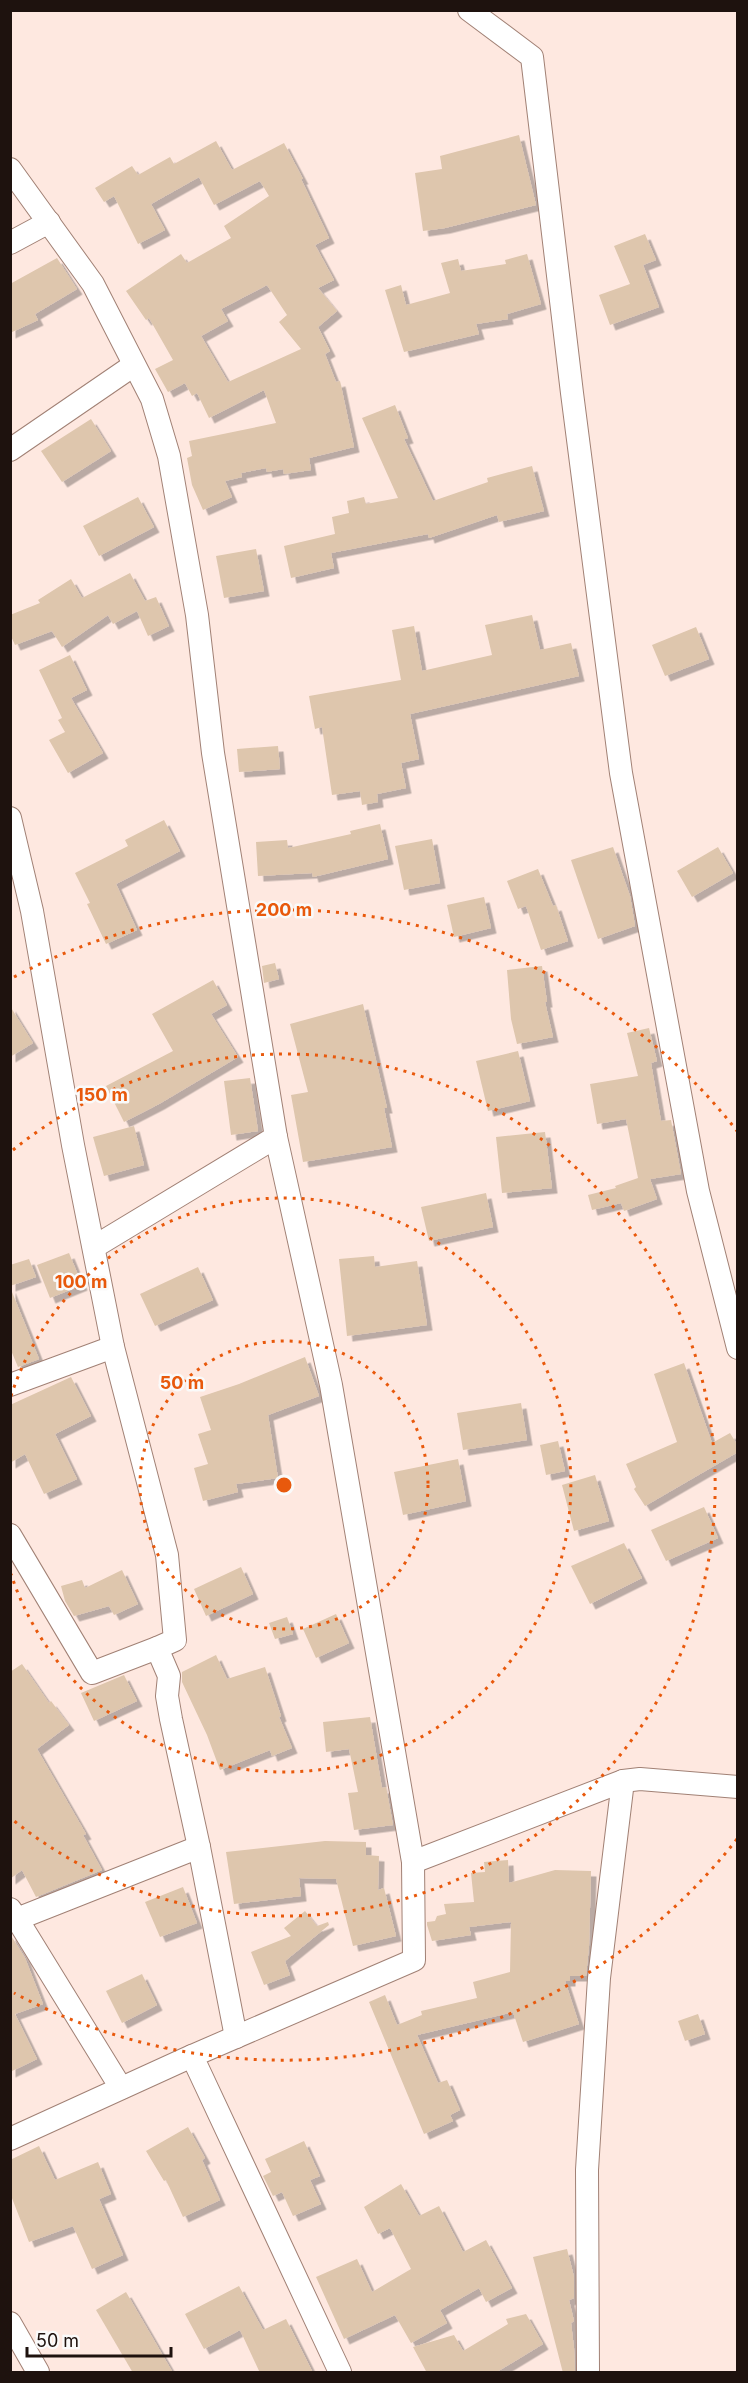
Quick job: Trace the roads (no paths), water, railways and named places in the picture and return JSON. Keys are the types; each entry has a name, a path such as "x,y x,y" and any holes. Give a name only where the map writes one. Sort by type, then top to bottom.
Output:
{"street":[{"path":"469,10 493,18 532,57 573,404 621,773 698,1191 738,1348"},
{"path":"10,2139 192,2056 414,1960 413,1862 331,1386 276,1137 213,753 197,615 169,456 152,399 93,284 11,169"},
{"path":"10,243 49,222"},
{"path":"10,450 134,364"},
{"path":"10,818 32,911 73,1145 113,1347 167,1555 175,1640 92,1673 10,1535"},
{"path":"94,1247 276,1137"},
{"path":"10,1385 113,1347"},
{"path":"157,1648 169,1676 167,1696 171,1719 236,2037"},
{"path":"413,1862 623,1780 640,1779 738,1787"},
{"path":"588,2373 587,2170 599,1978 623,1780"},
{"path":"121,2088 14,1914 199,1847"},
{"path":"192,2056 340,2373"},
{"path":"10,2323 38,2373"}]}
